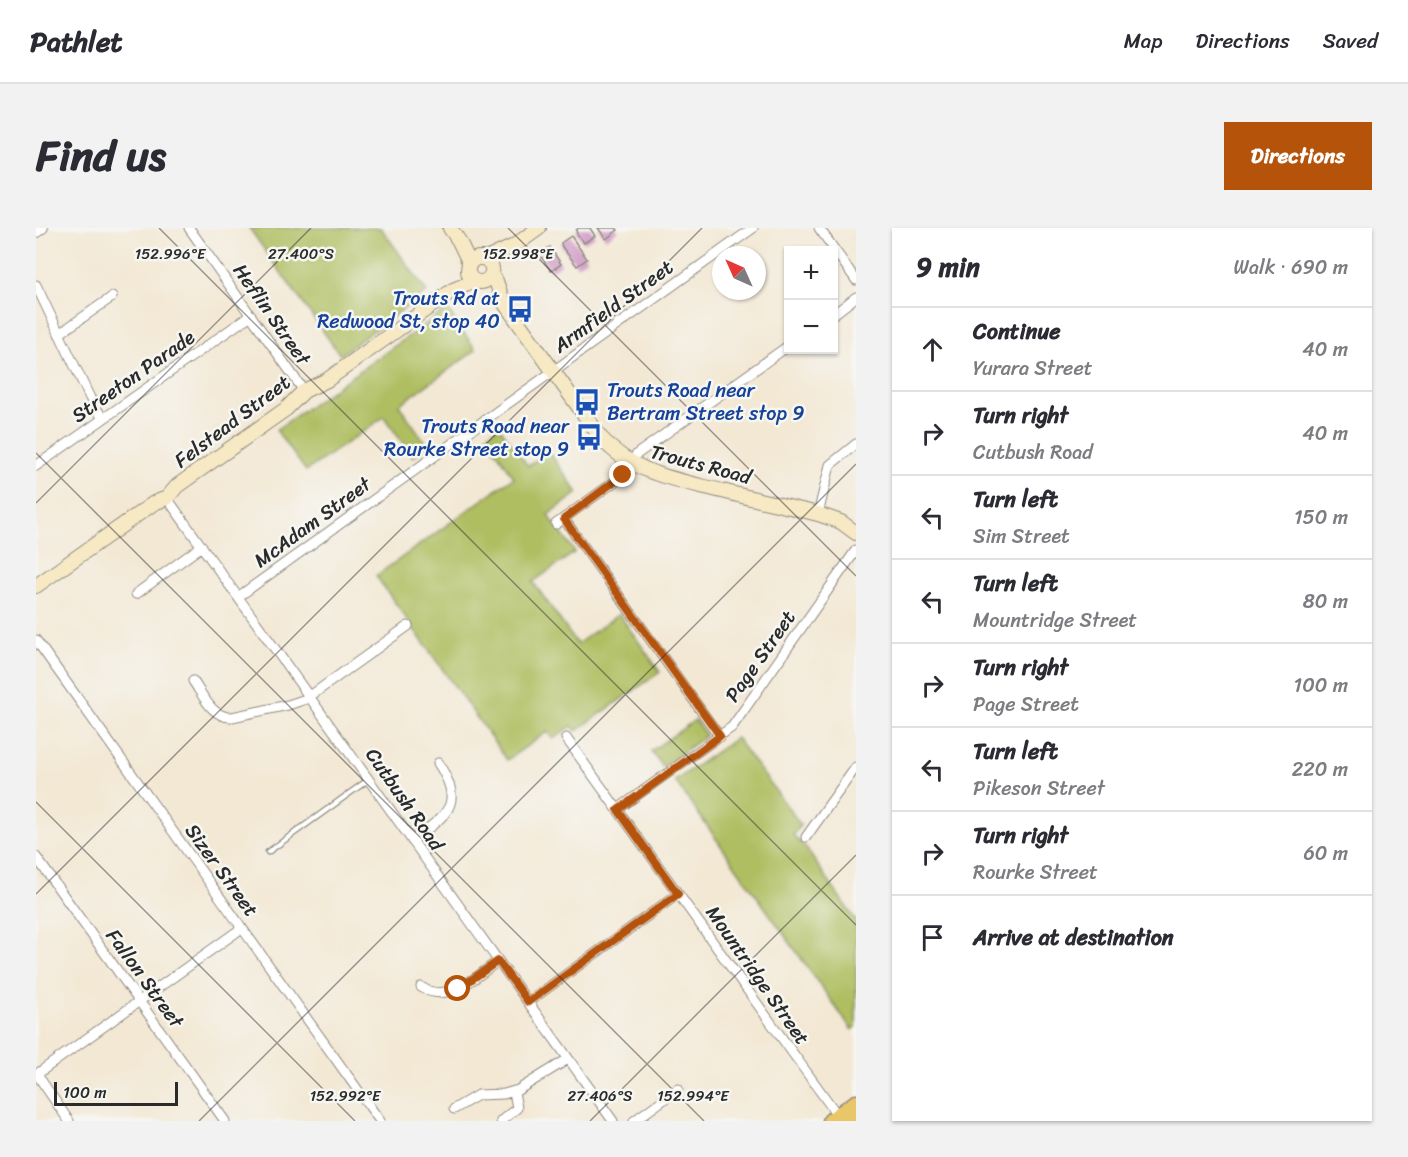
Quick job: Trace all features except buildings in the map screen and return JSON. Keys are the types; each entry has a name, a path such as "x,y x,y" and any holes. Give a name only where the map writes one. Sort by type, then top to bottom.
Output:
{"highway":[{"path":"840,1119 856,1103"},
{"path":"840,1119 856,1118"}],"street":[{"path":"36,233 43,228"},
{"name":"Heflin Street","path":"189,228 304,391"},
{"name":"Trouts Road","path":"450,228 601,438 613,451 630,463 656,475 818,514 841,522 856,533"},
{"name":"Felstead Street","path":"36,586 154,503 167,498 177,486 286,409 304,391 327,380 539,228"},
{"name":"Armfield Street","path":"553,371 753,228"},
{"path":"819,228 856,280"},
{"path":"36,285 102,419"},
{"path":"59,333 112,297"},
{"path":"838,311 856,297"},
{"name":"Streeton Parade","path":"36,466 250,315"},
{"path":"720,736 560,521 617,480 637,454 784,350"},
{"name":"McAdam Street","path":"238,597 553,371"},
{"path":"818,514 830,465 856,444"},
{"name":"Cutbush Road","path":"167,498 612,1121"},
{"path":"136,594 202,546"},
{"name":"Page Street","path":"618,810 736,722 856,550"},
{"path":"193,681 219,715 228,717 288,705 310,696 408,626"},
{"name":"Sizer Street","path":"36,639 380,1121"},
{"name":"Mountridge Street","path":"566,738 840,1119"},
{"path":"412,840 444,816 450,808 451,787 438,763"},
{"path":"806,837 856,767"},
{"name":"Fallon Street","path":"36,857 225,1121"},
{"path":"528,1002 678,894"},
{"path":"69,1121 37,1074 242,928"},
{"path":"421,987 433,993 453,991 498,961"},
{"path":"454,1109 478,1095 514,1092 568,1059"},
{"path":"634,1121 678,1089"},
{"path":"501,1121 517,1108 514,1092"}],"lane":[{"path":"268,852 369,780"}],"green space":[{"path":"249,228 381,228 427,292 340,355"},
{"path":"447,309 476,350 399,405 428,446 413,457 384,417 306,471 276,430"},
{"path":"499,426 528,466 549,452 578,493 548,515 575,552 533,582 577,644 619,614 660,672 576,731 572,726 553,739 547,732 507,760 376,576 514,477 486,436"},
{"path":"695,720 706,735 663,767 651,751"},
{"path":"736,738 801,825 793,835 805,847 856,921 856,1027 852,1030 675,781"}],"place":[{"name":"Trouts Rd at Redwood St, stop 40","path":"520,309"},
{"name":"Trouts Road near Bertram Street stop 9","path":"587,402"},
{"name":"Trouts Road near Rourke Street stop 9","path":"589,437"}],"route":[{"path":"458,989 498,961 528,1002 678,894 618,810 720,736 564,519 623,475"}]}
